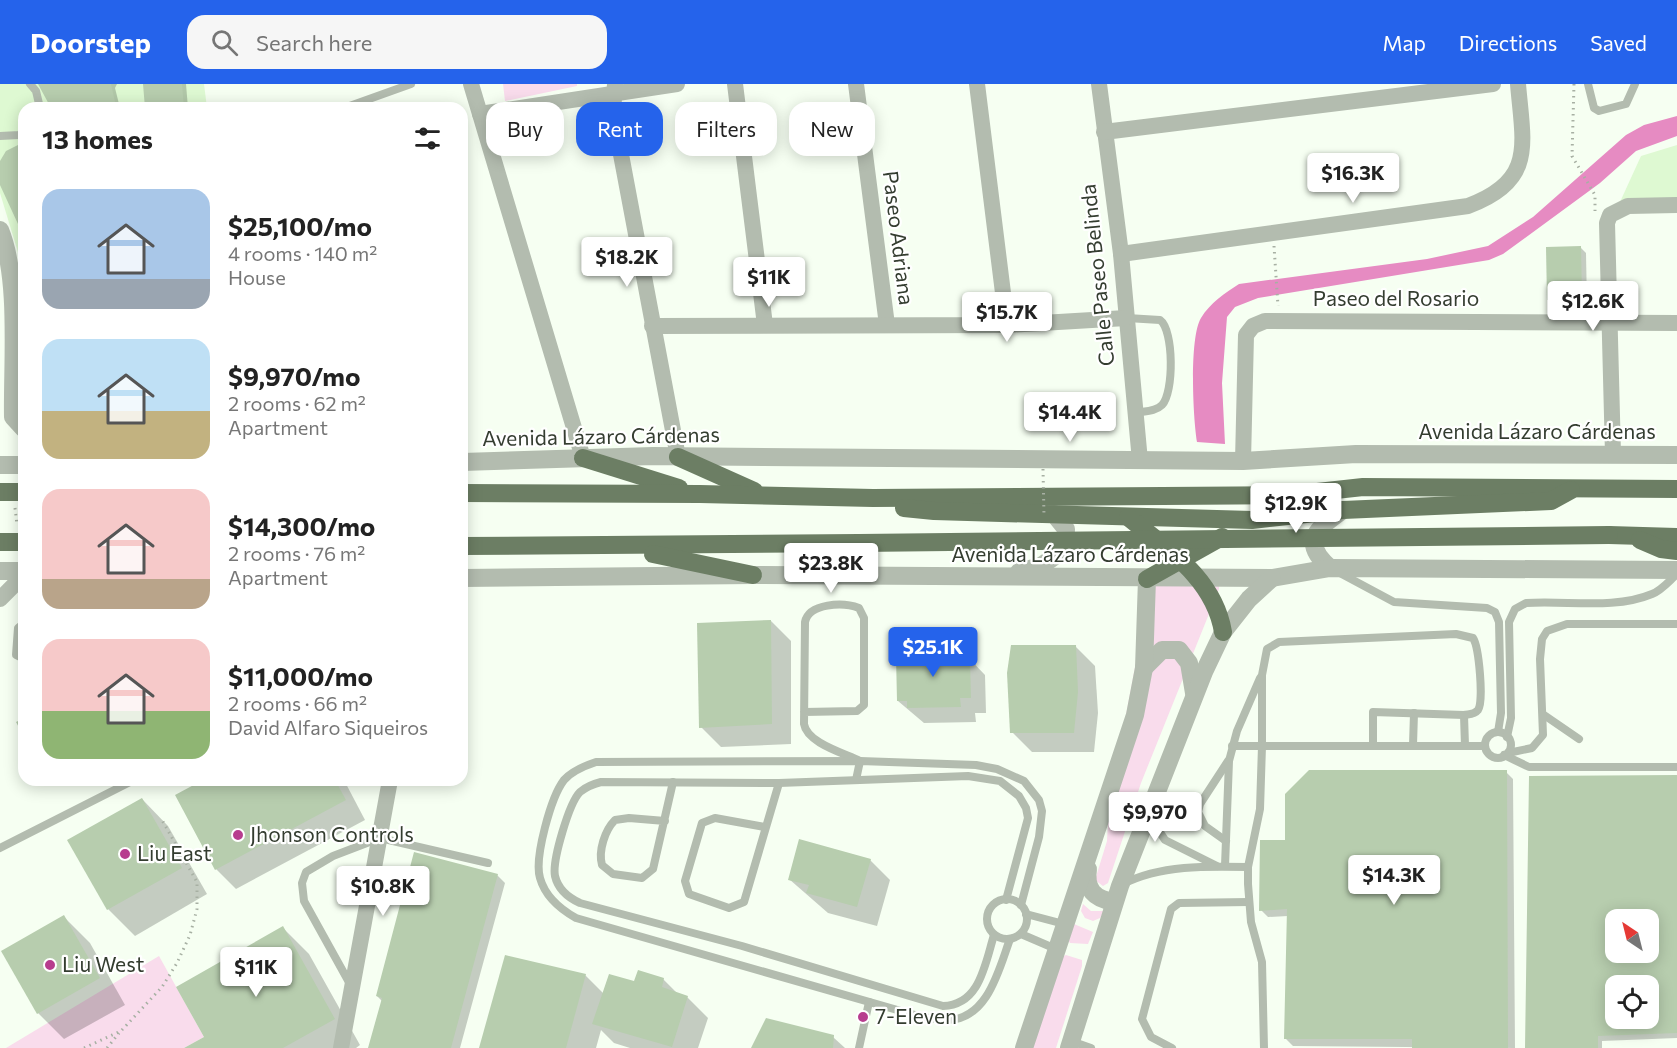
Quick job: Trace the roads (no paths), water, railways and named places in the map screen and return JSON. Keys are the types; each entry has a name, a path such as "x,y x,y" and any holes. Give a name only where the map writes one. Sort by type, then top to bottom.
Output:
{"highway":[{"path":"678,457 766,496"},
{"path":"583,458 700,494"},
{"path":"468,493 700,494 873,498 1290,495 1385,487 1677,489"},
{"path":"873,498 916,510 1252,520 1343,510 1551,501 1572,489"},
{"path":"1128,517 1198,578 1216,604 1223,632"},
{"path":"1148,579 1162,545 1195,518"},
{"path":"1148,579 1252,520"},
{"name":"Avenida Lázaro Cárdenas","path":"468,546 619,547 1609,535 1677,537"},
{"path":"1632,536 1661,549 1677,551"},
{"path":"0,542 18,542"},
{"path":"619,547 753,575"}],"street":[{"path":"471,84 583,458"},
{"path":"480,114 607,89 677,84"},
{"path":"735,84 765,325"},
{"name":"Paseo Adriana","path":"856,84 886,325"},
{"path":"977,84 1008,325"},
{"name":"Calle Paseo Belinda","path":"1099,84 1120,254 1140,461"},
{"path":"1104,132 1493,84"},
{"path":"1120,254 1468,206 1492,197 1506,187 1521,160 1523,145 1518,84"},
{"path":"607,89 678,457"},
{"path":"1612,454 1607,224 1610,215 1628,206 1677,205"},
{"path":"0,230 9,266 11,292 12,421"},
{"path":"651,326 1008,325 1126,318"},
{"name":"Paseo del Rosario","path":"1243,461 1246,335 1253,326 1265,321 1677,323"},
{"name":"Avenida Lázaro Cárdenas","path":"468,462 678,457 1243,461 1356,454 1677,455"},
{"path":"0,465 18,465"},
{"path":"1330,568 1316,551 1314,537 1319,528 1343,510"},
{"path":"990,578 1041,566 1060,555 1065,549 1068,536 1063,523 1049,515"},
{"name":"Avenida Lázaro Cárdenas","path":"468,578 753,575 1272,578 1330,568 1677,572"},
{"path":"0,571 18,572"},
{"path":"1070,1044 1117,894 1194,695 1223,632 1249,599 1272,578"},
{"path":"1024,1048 1135,715 1144,668 1148,579"},
{"path":"0,599 18,580"},
{"path":"1144,668 1162,650 1179,650 1190,663 1194,695"},
{"path":"340,1048 389,786"},
{"path":"1089,858 1087,884 1090,891 1099,899 1117,894"}],"lane":[{"path":"30,84 36,91 39,102"},
{"path":"361,102 411,84"},
{"path":"1588,84 1594,108 1599,111 1626,104 1635,84"},
{"path":"0,136 18,135"},
{"path":"1126,318 1160,320 1167,326 1170,338 1168,397 1159,408 1135,413"},
{"path":"1330,568 1394,602 1487,608 1495,612 1499,622 1501,713 1498,732"},
{"path":"1506,754 1510,745 1507,736 1511,718 1509,622 1515,609 1526,603 1617,602 1637,598 1663,588 1677,572"},
{"path":"804,712 856,711 864,705 864,618 859,608 822,607 812,610 806,616 804,712 804,728 809,735 860,761"},
{"path":"1485,746 1493,757 1537,745 1543,735 1540,659 1542,639 1547,631 1567,624 1677,624"},
{"path":"18,628 15,650 18,656"},
{"path":"1264,1048 1262,962 1249,902 1248,867 1260,809 1262,675 1267,649 1287,640 1465,635 1476,642 1481,700 1475,713 1464,715 1373,712 1373,745"},
{"path":"1221,866 1226,841 1228,761 1262,675"},
{"path":"1413,745 1414,713"},
{"path":"1464,715 1466,746"},
{"path":"1544,715 1579,740"},
{"path":"1498,732 1507,736"},
{"path":"1485,746 1488,737 1498,732"},
{"path":"1232,746 1485,746"},
{"path":"1506,754 1529,767 1677,767"},
{"path":"856,780 860,761"},
{"path":"1010,939 988,995 971,1012 950,1020 938,1019 869,1002 597,925 564,911 544,889 539,876 541,848 554,799 565,779 574,772 596,762 860,761 976,765 997,769 1024,781 1039,800 1041,822 1021,905"},
{"path":"1226,841 1205,826 1198,812 1200,804 1228,761"},
{"path":"994,934 973,994 954,1005 943,1005 742,946 599,909 570,898 563,892 555,876 557,857 575,798 590,785 601,782 779,783 968,776 1000,781 1012,788 1026,808 1028,818 1006,900"},
{"path":"665,821 629,818 615,820 606,834 600,854 602,865 613,874 642,878 648,875 656,864 665,821 673,782"},
{"path":"765,827 715,818 702,823 685,881 689,894 729,908 744,902 779,783"},
{"path":"0,848 122,786"},
{"path":"1148,811 1153,825 1165,840 1221,866"},
{"path":"352,987 304,901 302,883 306,872 315,865 380,838 488,863"},
{"path":"1117,894 1147,873 1221,866 1248,867"},
{"path":"1006,900 1021,905 1026,914 1026,924 1021,934 1010,939 994,934 987,923 988,912 996,903 1006,900"},
{"path":"1172,1048 1151,1037 1142,1019 1171,909 1179,903 1249,902"},
{"path":"597,925 599,909"},
{"path":"1026,914 1064,924"},
{"path":"1021,934 1056,949"},
{"path":"859,1048 869,1002"},
{"path":"1070,1044 1091,1048"}],"place":[{"name":"Jhonson Controls","path":"238,835"},
{"name":"Liu East","path":"125,854"},
{"name":"Liu West","path":"50,965"},
{"name":"7-Eleven","path":"863,1017"}]}
